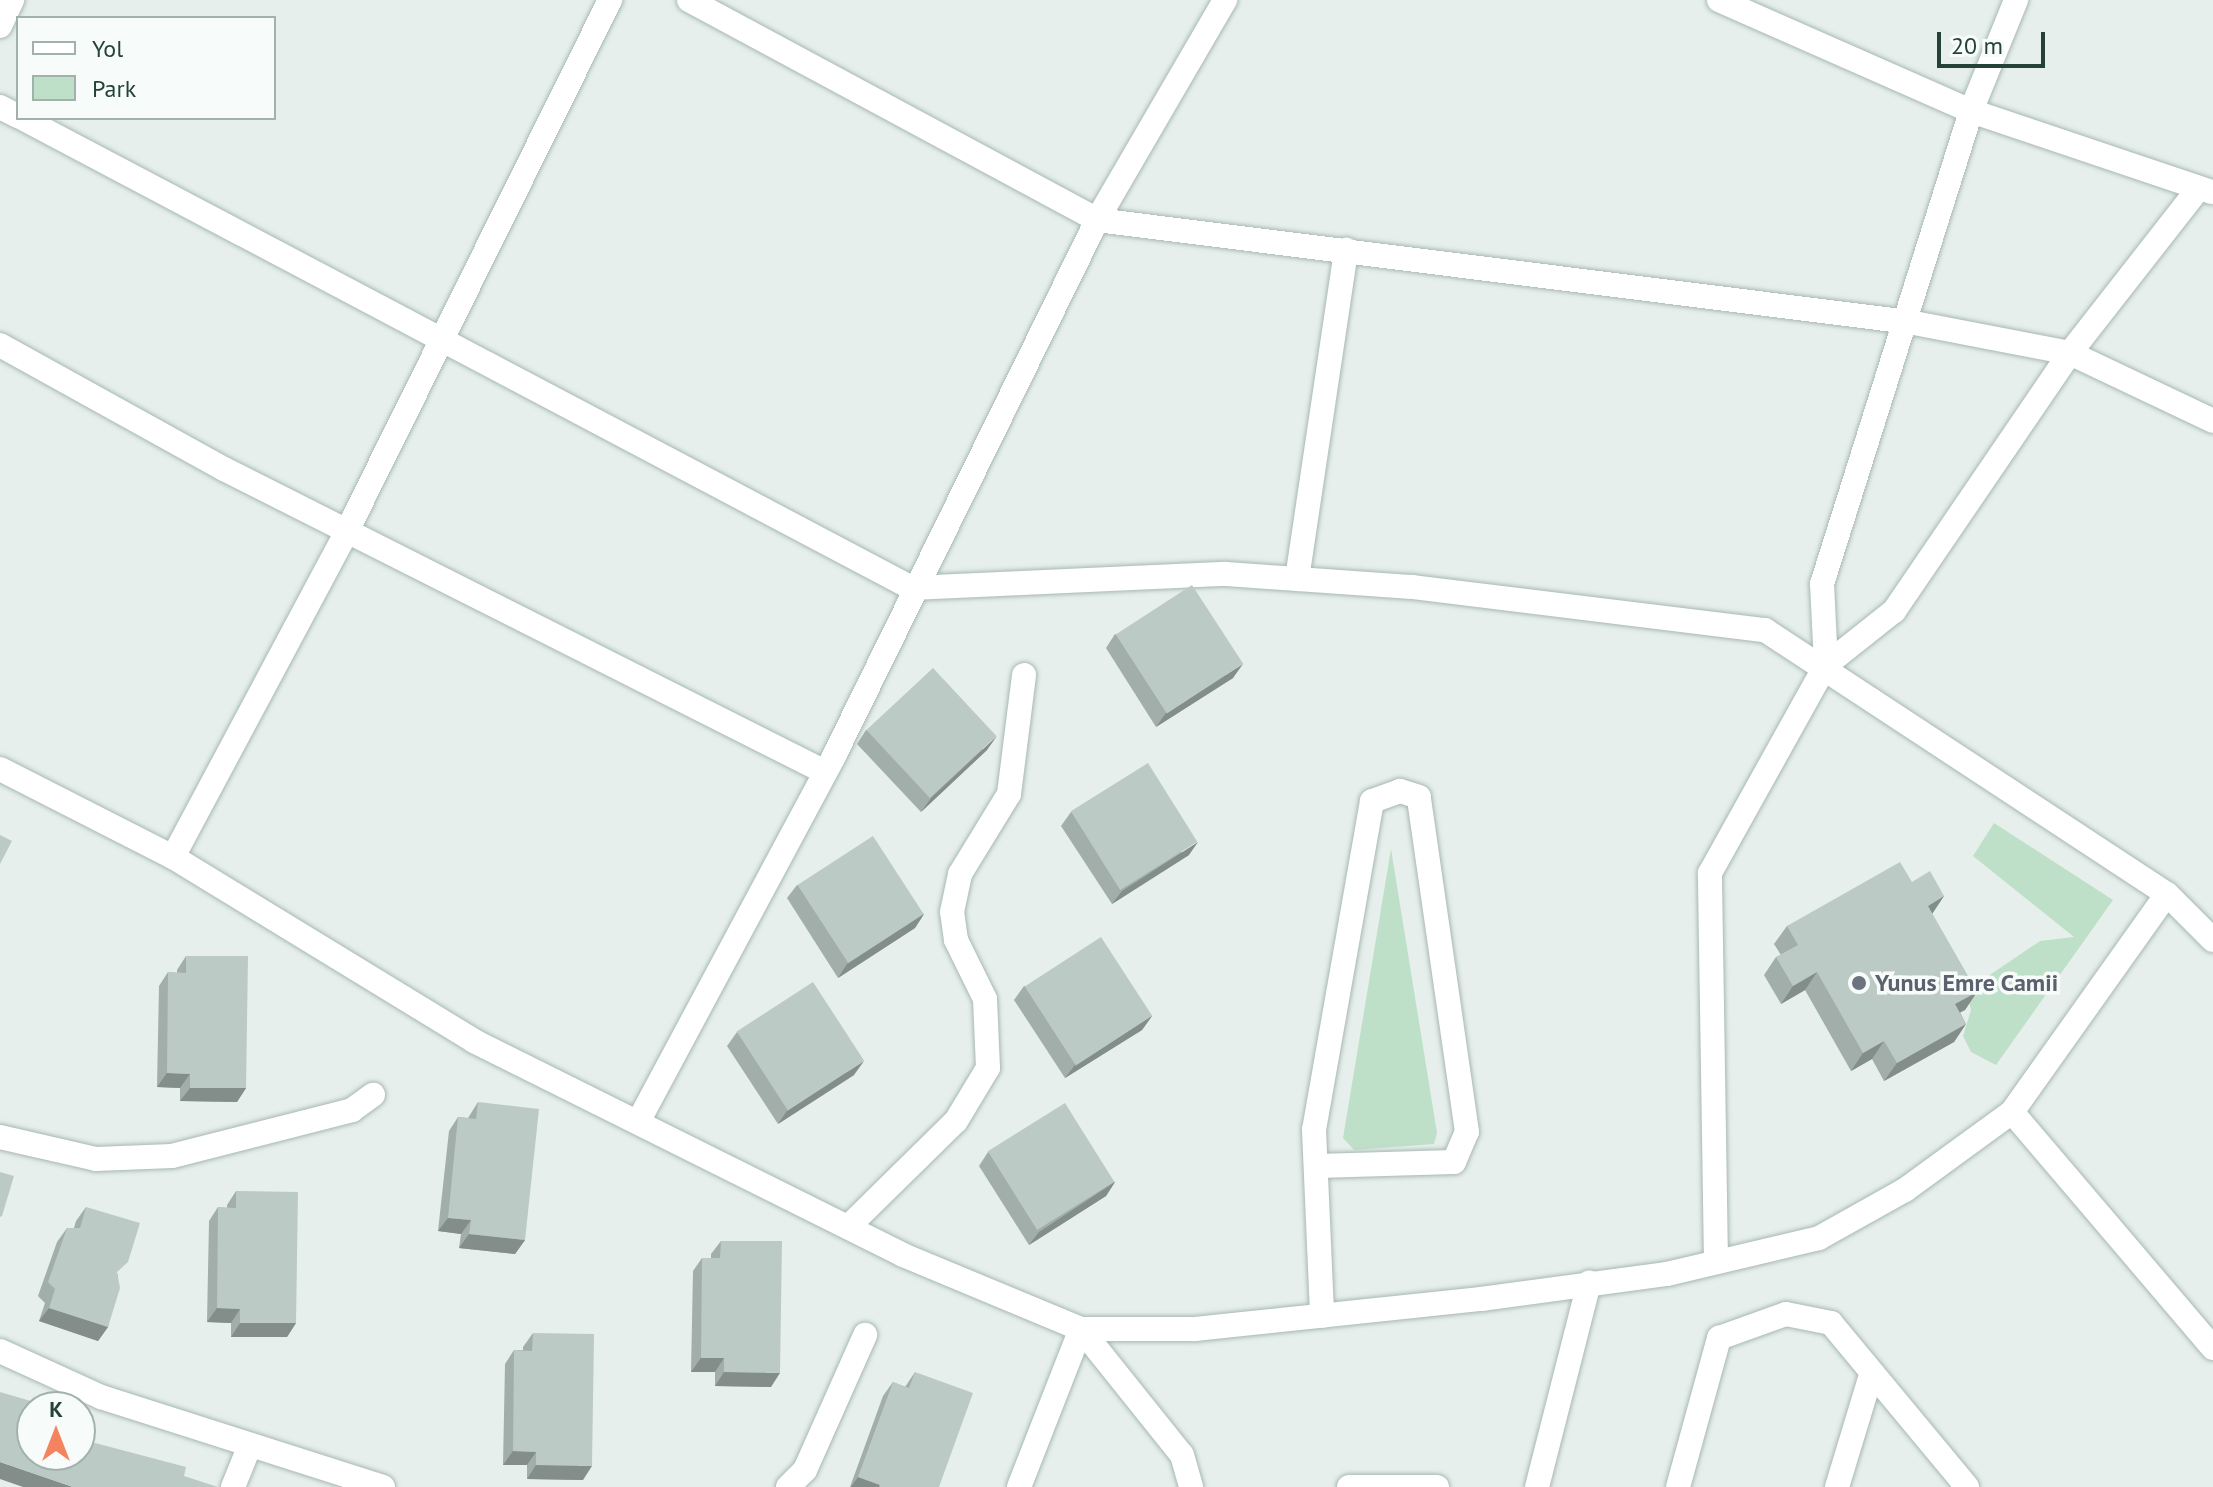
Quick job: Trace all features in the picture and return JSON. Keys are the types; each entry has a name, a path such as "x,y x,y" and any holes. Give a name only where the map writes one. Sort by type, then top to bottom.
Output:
{"street":[{"path":"0,26 12,0"},
{"path":"173,857 347,531 439,334 610,0"},
{"path":"689,0 1097,220 1909,322 2070,353 2213,421"},
{"path":"638,1122 825,772 912,588 1097,220 1225,0"},
{"path":"1716,1262 1710,873 1826,665 1894,611 2070,353 2206,190 1971,111 1719,0"},
{"path":"1826,665 1822,584 1909,322 1971,111 2016,0"},
{"path":"26,120 439,334 912,588 1226,574 1765,630 1826,665 2167,894 2213,940"},
{"path":"1297,579 1346,250"},
{"path":"0,345 347,531 825,772"},
{"path":"848,1227 956,1121 988,1068 985,999 956,940 952,912 960,874 1009,794 1024,675"},
{"path":"0,769 173,857 474,1041 848,1227 1081,1329 1195,1329 1322,1316 1589,1283 1716,1262 1819,1238 1905,1190 2012,1112 2167,894"},
{"path":"1317,1166 1454,1162 1467,1132 1419,797 1400,791 1372,801 1314,1130 1322,1316"},
{"path":"0,1137 96,1159 172,1156 352,1110 373,1095"},
{"path":"2012,1112 2213,1348"},
{"path":"1537,1487 1589,1283"},
{"path":"1678,1487 1719,1338 1786,1314 1831,1323 1871,1375 1967,1487"},
{"path":"1019,1487 1081,1329"},
{"path":"1081,1329 1182,1455 1191,1487"},
{"path":"788,1487 805,1470 865,1335"},
{"path":"0,1351 101,1397 383,1487"},
{"path":"1837,1487 1871,1375"},
{"path":"233,1487 250,1445"},
{"path":"1349,1487 1437,1487"}],"green space":[{"path":"1994,823 2113,900 1996,1065 1971,1052 1963,1036 1971,1010 1966,991 2040,941 2074,937 1973,856"},
{"path":"1391,849 1437,1133 1434,1144 1354,1150 1343,1138"}],"building":[{"path":"1192,585 1243,664 1167,713 1116,635"},
{"path":"933,668 996,736 930,798 866,730"},
{"path":"1148,763 1197,842 1120,890 1071,811"},
{"path":"0,835 12,841 0,864"},
{"path":"873,836 924,914 848,963 798,885"},
{"name":"Yunus Emre Camii","path":"1900,862 1912,882 1930,871 1944,896 1928,906 1977,992 1955,1004 1966,1024 1897,1063 1884,1041 1863,1053 1817,972 1793,986 1776,957 1798,945 1787,926"},
{"path":"1101,937 1152,1016 1076,1065 1025,987"},
{"path":"186,956 248,956 246,1088 190,1088 190,1074 167,1073 168,972 186,973"},
{"path":"813,982 864,1061 788,1110 737,1032"},
{"path":"478,1102 539,1109 525,1240 469,1234 471,1220 448,1218 458,1117 476,1119"},
{"path":"1065,1103 1114,1182 1037,1230 988,1151"},
{"path":"0,1172 14,1176 0,1217"},
{"path":"236,1191 298,1192 296,1323 240,1323 240,1309 217,1308 218,1207 236,1208"},
{"path":"86,1207 140,1223 128,1262 117,1272 120,1288 108,1327 49,1308 55,1289 48,1282 67,1228 80,1228"},
{"path":"721,1241 782,1241 780,1373 724,1372 724,1358 701,1358 702,1258 720,1258"},
{"path":"533,1333 594,1334 592,1466 536,1465 536,1452 513,1451 514,1350 532,1351"},
{"path":"915,1372 973,1393 939,1487 879,1487 858,1477 893,1382 909,1388"},
{"path":"0,1392 16,1397 16,1467 0,1462"},
{"path":"96,1443 186,1467 184,1476 218,1487 73,1487 26,1471 96,1471"}],"place":[{"name":"Yunus Emre Camii","path":"1859,983"}]}
